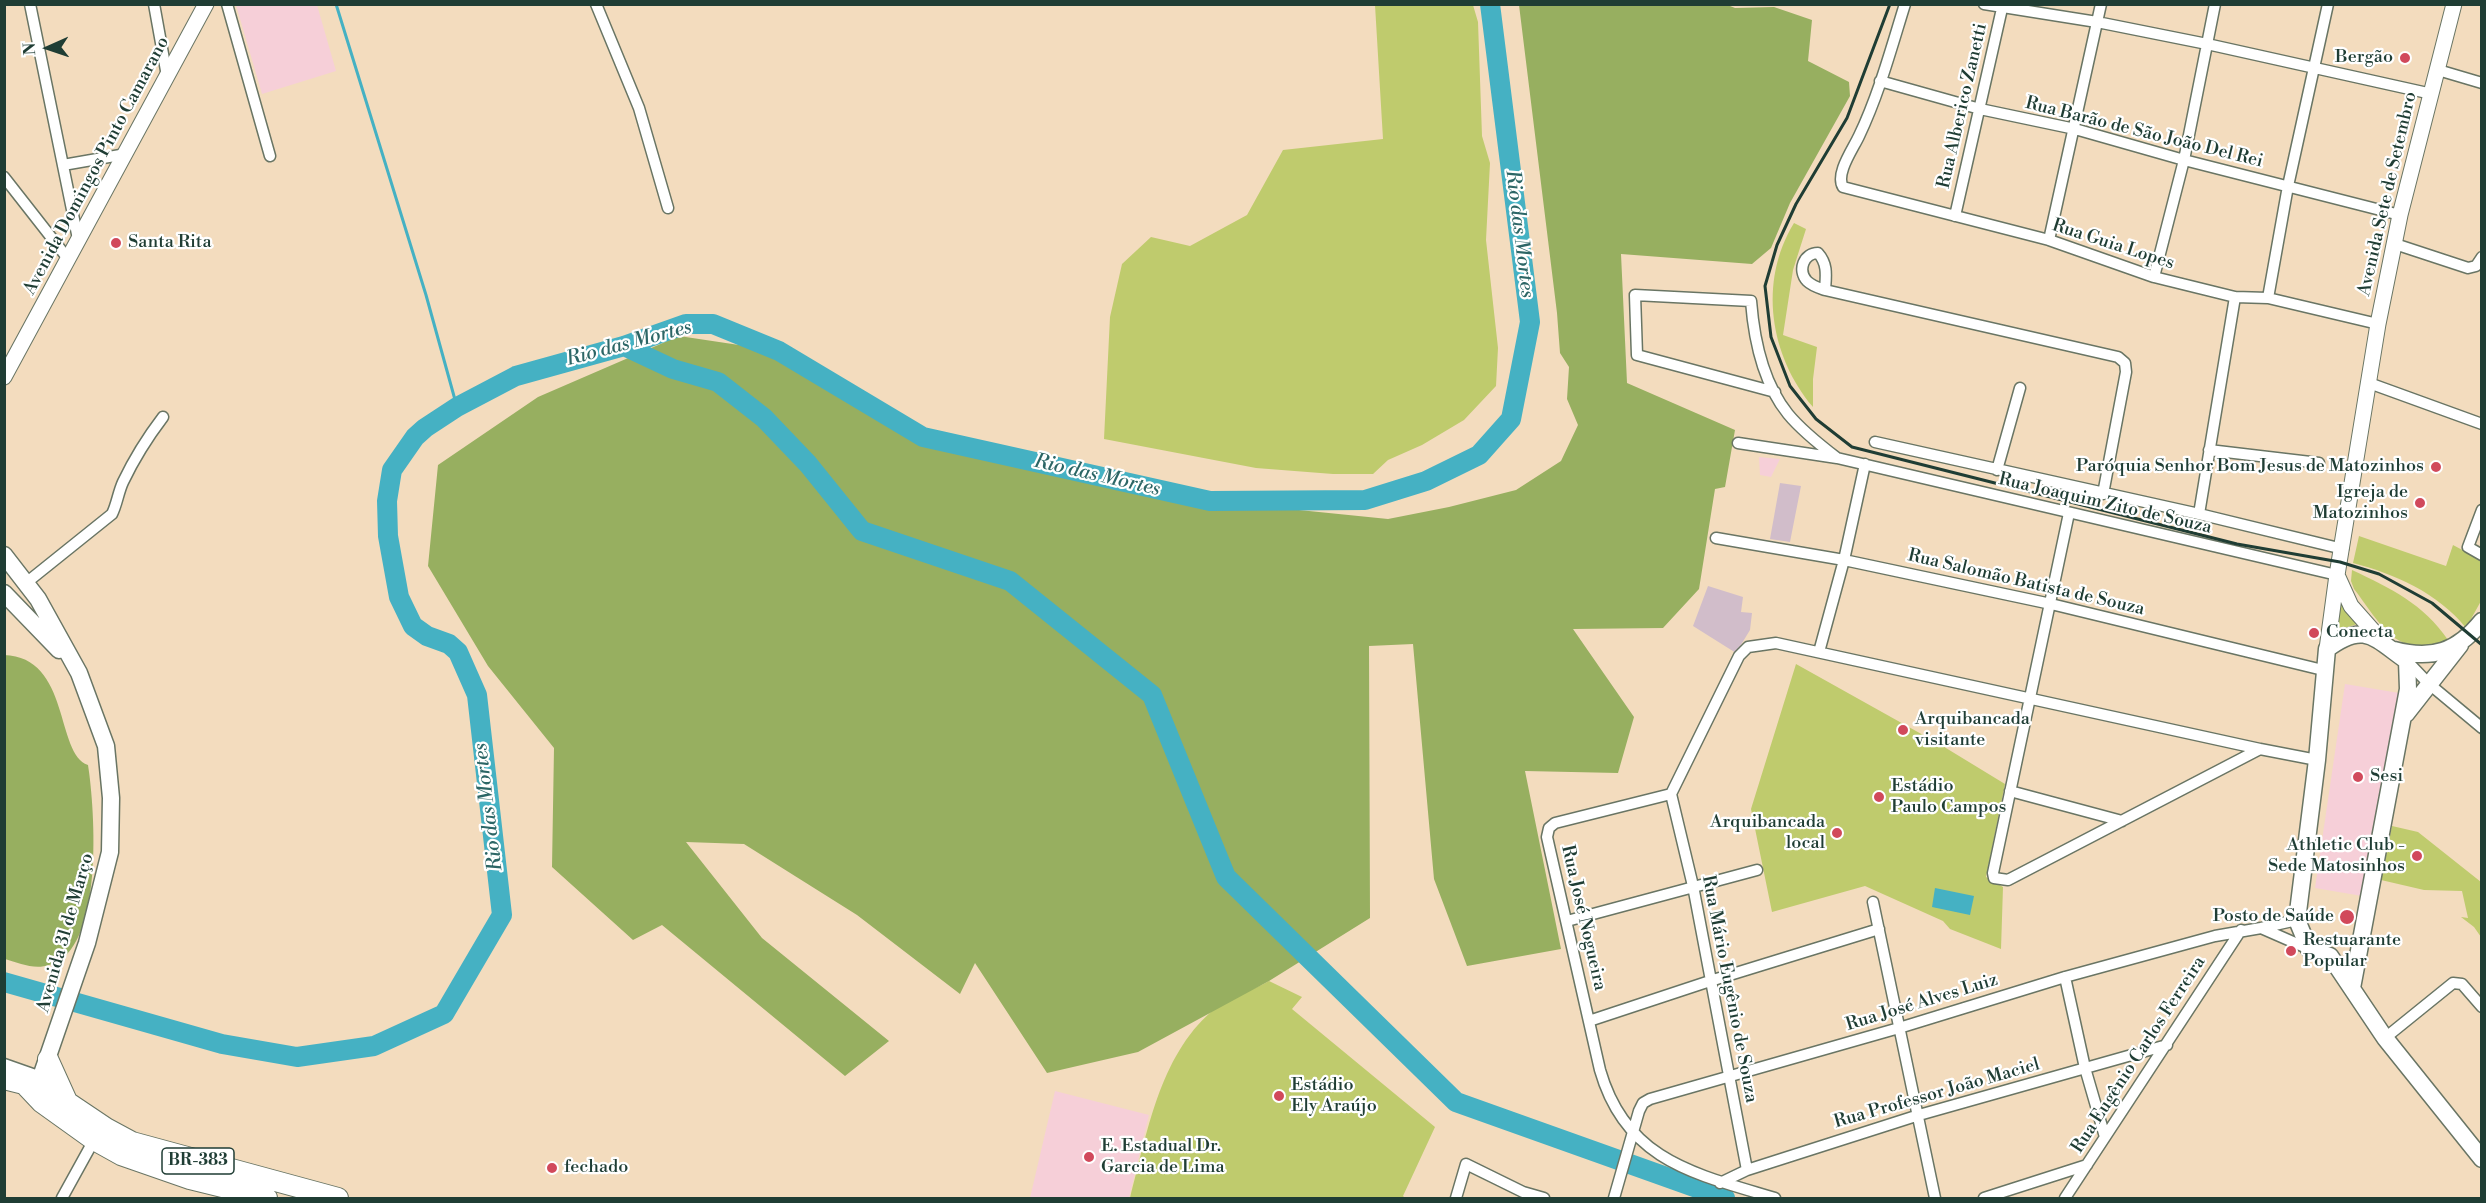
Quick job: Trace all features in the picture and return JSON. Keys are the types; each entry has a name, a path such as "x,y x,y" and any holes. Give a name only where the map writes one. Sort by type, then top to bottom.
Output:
{"highway":[{"path":"4,1079 45,1081"},
{"name":"BR-383","path":"45,1081 94,1140 141,1163 267,1198"},
{"name":"BR-383","path":"45,1081 106,1128 132,1142 338,1198"}],"main road":[{"name":"Avenida Domingos Pinto Camarano","path":"6,370 69,260 78,239 206,4"},
{"name":"Avenida Sete de Setembro","path":"2327,649 2378,324 2400,215 2454,4"},
{"name":"Avenida 31 de Março","path":"4,555 38,599 79,673 106,746 111,798 110,852 87,943 45,1081"},
{"path":"2337,575 2351,606 2390,649 2409,654 2428,653 2460,645"},
{"path":"4,586 22,578"},
{"name":"Avenida 31 de Março","path":"4,593 79,673"},
{"path":"2402,720 2428,683 2481,624"},
{"path":"2352,988 2408,689 2407,661 2373,637 2357,633 2342,638 2327,649 2327,670 2297,920 2309,949 2330,956 2359,947"},
{"path":"2330,956 2385,1038 2481,1159"}],"street":[{"path":"30,4 78,239"},
{"path":"154,4 167,76"},
{"path":"227,4 270,156"},
{"path":"596,4 639,108 668,208"},
{"path":"1880,81 1905,4"},
{"path":"1984,4 2097,22 2207,44 2432,94"},
{"path":"2049,240 2101,4"},
{"path":"2154,277 2184,160 2215,4"},
{"path":"2268,298 2288,186 2328,4"},
{"name":"Rua Alberico Zanetti","path":"1955,216 2002,6"},
{"path":"2438,70 2481,83"},
{"name":"Rua Barão de São João Del Rei","path":"1880,81 1980,110 2075,129 2184,160 2400,215"},
{"name":"Rua Guia Lopes","path":"1880,81 1841,176 1841,185 1848,189 2049,240 2154,277 2235,297 2268,298 2378,324"},
{"path":"63,165 126,154"},
{"path":"4,177 69,260"},
{"path":"2395,244 2468,267 2476,266 2481,257"},
{"path":"1825,290 2118,357 2125,363 2126,372 2103,494"},
{"path":"1775,392 1637,355 1635,295 1751,301 1753,328 1762,363 1775,392 1788,414 1837,458"},
{"path":"2199,514 2235,297"},
{"path":"2369,383 2481,424"},
{"path":"1997,470 2020,388"},
{"path":"22,578 112,514 122,485 145,439 163,417"},
{"path":"1875,442 2199,514 2343,549"},
{"name":"Rua Joaquim Zito de Souza","path":"1738,443 1865,464 2337,575"},
{"path":"2209,450 2319,463"},
{"path":"1819,652 1844,560 1865,464"},
{"path":"2481,510 2468,547 2481,555"},
{"path":"2069,513 2010,791 1994,878 2008,880 2260,749"},
{"name":"Rua Salomão Batista de Souza","path":"1716,538 1844,560 2051,604 2327,670"},
{"path":"1671,794 1739,656 1748,647 1776,643 2317,760"},
{"path":"2407,661 2428,683 2481,728"},
{"path":"2010,791 2122,821"},
{"name":"Rua Mário Eugênio de Souza","path":"1671,794 1693,886 1747,1170"},
{"name":"Rua José Nogueira","path":"1632,1134 1625,1125 1603,1081 1547,837 1549,828 1555,823 1671,794"},
{"path":"1567,921 1757,870"},
{"path":"1874,902 1935,1198"},
{"name":"Rua José Alves Luiz","path":"1614,1198 1639,1111 1643,1103 1650,1099 1899,1028 2065,977 2241,930 2297,920"},
{"path":"2261,928 2309,949"},
{"path":"1589,1021 1879,929"},
{"name":"Rua Eugênio Carlos Ferreira","path":"2065,1198 2241,930"},
{"path":"2065,977 2085,1068 2105,1137"},
{"path":"2385,1038 2453,983 2462,984 2481,1007"},
{"name":"Rua Professor João Maciel","path":"1720,1183 1747,1170 1918,1115 2167,1045"},
{"path":"4,1064 45,1081 125,1151 308,1198"},
{"path":"1632,1134 1674,1162 1720,1183 1775,1198"},
{"path":"62,1198 94,1140"},
{"path":"1456,1198 1466,1164 1522,1195 1544,1198"},
{"path":"1984,1198 2087,1165"}],"shaded area":[{"path":"236,5 317,5 336,71 262,94"},
{"path":"1759,457 1780,459 1771,477 1760,475"},
{"path":"1780,483 1801,486 1790,542 1770,539"},
{"path":"1708,586 1743,597 1741,612 1752,613 1750,630 1736,653 1693,626"},
{"name":"Sesi","path":"2345,684 2399,693 2362,896 2315,888"},
{"name":"E. Estadual Dr. Garcia de Lima","path":"1055,1091 1149,1115 1129,1198 1030,1198"}],"green space":[{"path":"1725,4 1735,8 1774,7 1812,20 1808,61 1849,82 1850,96 1790,203 1771,248 1752,264 1621,254 1627,383 1735,430 1725,487 1715,489 1699,589 1663,628 1573,629 1634,717 1618,773 1525,771 1561,949 1467,966 1434,879 1413,644 1369,646 1370,918 1269,981 1138,1052 1047,1073 975,963 960,994 857,915 744,844 686,842 762,938 889,1041 845,1076 662,925 633,940 552,867 554,748 488,666 428,566 438,465 538,397 679,336 779,351 924,437 1210,501 1388,519 1516,490 1561,461 1578,425 1567,399 1569,367 1560,353 1519,5"},
{"path":"1375,5 1473,5 1478,22 1482,136 1490,163 1486,240 1498,348 1496,386 1464,420 1422,445 1388,460 1373,474 1333,474 1256,468 1104,439 1110,317 1122,264 1151,237 1190,246 1247,215 1283,150 1383,139"},
{"path":"1794,223 1806,229 1793,270 1783,335 1817,347 1813,379 1813,407 1798,387 1787,365 1774,318 1773,294 1776,269 1783,246"},
{"path":"2359,536 2446,566 2453,545 2481,560 2481,601 2466,628 2429,595 2400,579 2353,563"},
{"path":"2352,570 2405,598 2428,616 2448,640 2415,646 2392,636 2354,589 2351,581"},
{"path":"2341,593 2360,623 2336,631"},
{"path":"4,655 25,660 41,671 59,707 70,743 78,757 88,765 91,786 94,844 88,907 80,934 67,954 49,965 38,967 5,959"},
{"name":"Estádio Paulo Campos","path":"1796,664 1941,745 2005,784 1986,877 2003,887 2001,949 1950,929 1943,921 1865,886 1772,912 1751,809"},
{"name":"Athletic Club - Sede Matosinhos","path":"2392,826 2418,832 2481,882 2481,937 2474,927 2461,917 2468,918 2462,891 2424,890 2381,880"},
{"name":"Estádio Ely Araújo","path":"1269,981 1302,997 1292,1009 1435,1127 1403,1196 1405,1198 1130,1198 1149,1123 1167,1074 1179,1051 1212,1011"}],"water":[{"path":"1935,888 1974,896 1970,915 1932,907"}],"waterway":[{"path":"336,4 426,295 457,407"},
{"name":"Rio das Mortes","path":"4,982 222,1044 297,1057 374,1046 444,1014 502,915 477,695 458,652 449,644 427,636 413,626 399,597 388,536 387,501 392,470 415,437 457,407 516,376 624,346 686,324 713,324 779,351 923,437 1210,501 1365,500 1426,481 1479,455 1511,419 1530,322 1490,4"},
{"path":"624,346 673,369 718,382 764,418 808,464 862,531 1010,581 1152,695 1226,877 1456,1102 1725,1198"}],"railway":[{"path":"1890,4 1847,118 1796,204 1777,245 1765,286 1771,337 1790,386 1816,419 1852,447 2237,544 2340,562 2379,574 2432,603 2482,645"}],"place":[{"name":"Bergão","path":"2405,58"},
{"name":"Santa Rita","path":"116,243"},
{"name":"Paróquia Senhor Bom Jesus de Matozinhos","path":"2436,467"},
{"name":"Igreja de Matozinhos","path":"2420,503"},
{"name":"Conecta","path":"2314,633"},
{"name":"Arquibancada visitante","path":"1903,730"},
{"name":"Sesi","path":"2358,777"},
{"name":"Estádio Paulo Campos","path":"1879,797"},
{"name":"Arquibancada local","path":"1837,833"},
{"name":"Athletic Club - Sede Matosinhos","path":"2417,856"},
{"name":"Posto de Saúde","path":"2347,917"},
{"name":"Restuarante Popular","path":"2291,951"},
{"name":"Estádio Ely Araújo","path":"1279,1096"},
{"name":"E. Estadual Dr. Garcia de Lima","path":"1089,1157"},
{"name":"fechado","path":"552,1168"}]}
